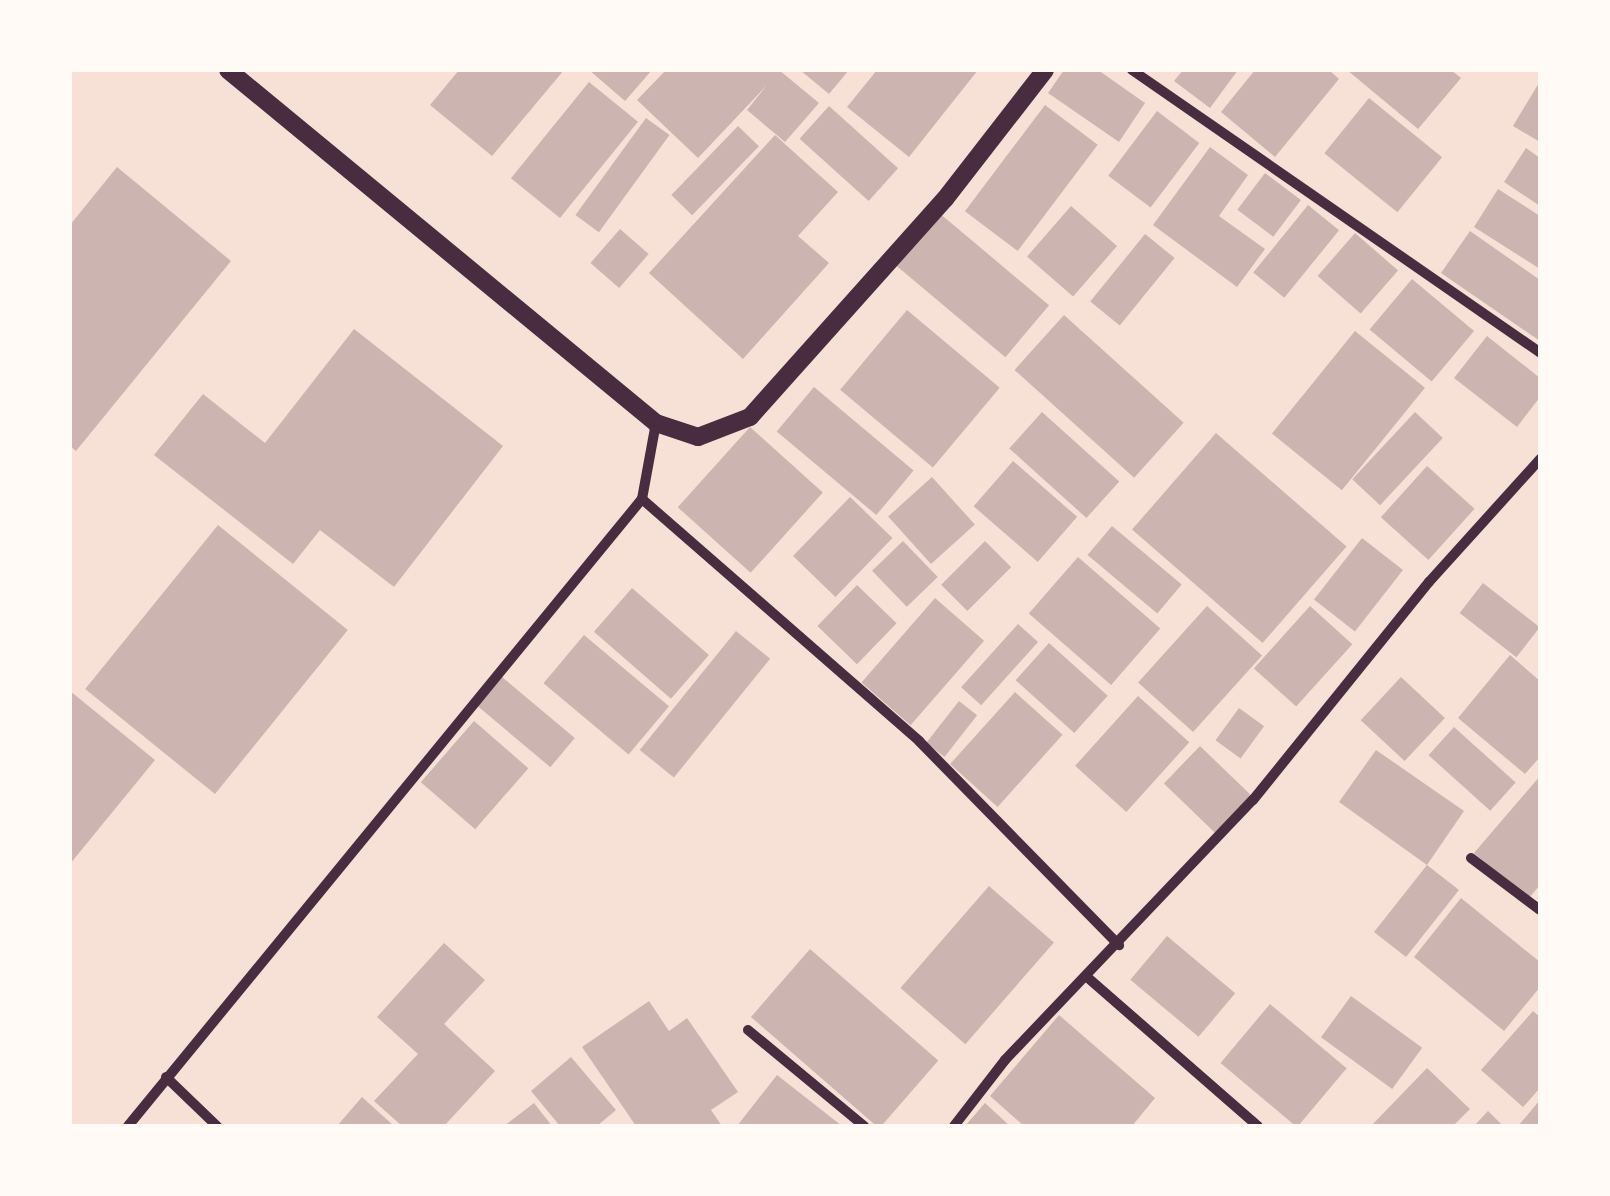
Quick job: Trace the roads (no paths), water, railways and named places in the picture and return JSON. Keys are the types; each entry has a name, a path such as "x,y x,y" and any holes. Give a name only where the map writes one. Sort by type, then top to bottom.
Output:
{"street":[{"path":"228,70 656,424 698,437 750,417 945,199 1045,70"},
{"path":"1132,70 1540,353"},
{"path":"128,1126 642,499 656,424"},
{"path":"954,1126 1005,1060 1253,800 1429,582 1540,460"},
{"path":"642,499 919,741 1119,944"},
{"path":"1471,858 1540,910"},
{"path":"1087,978 1258,1126"},
{"path":"748,1030 864,1126"},
{"path":"166,1077 217,1126"}]}
